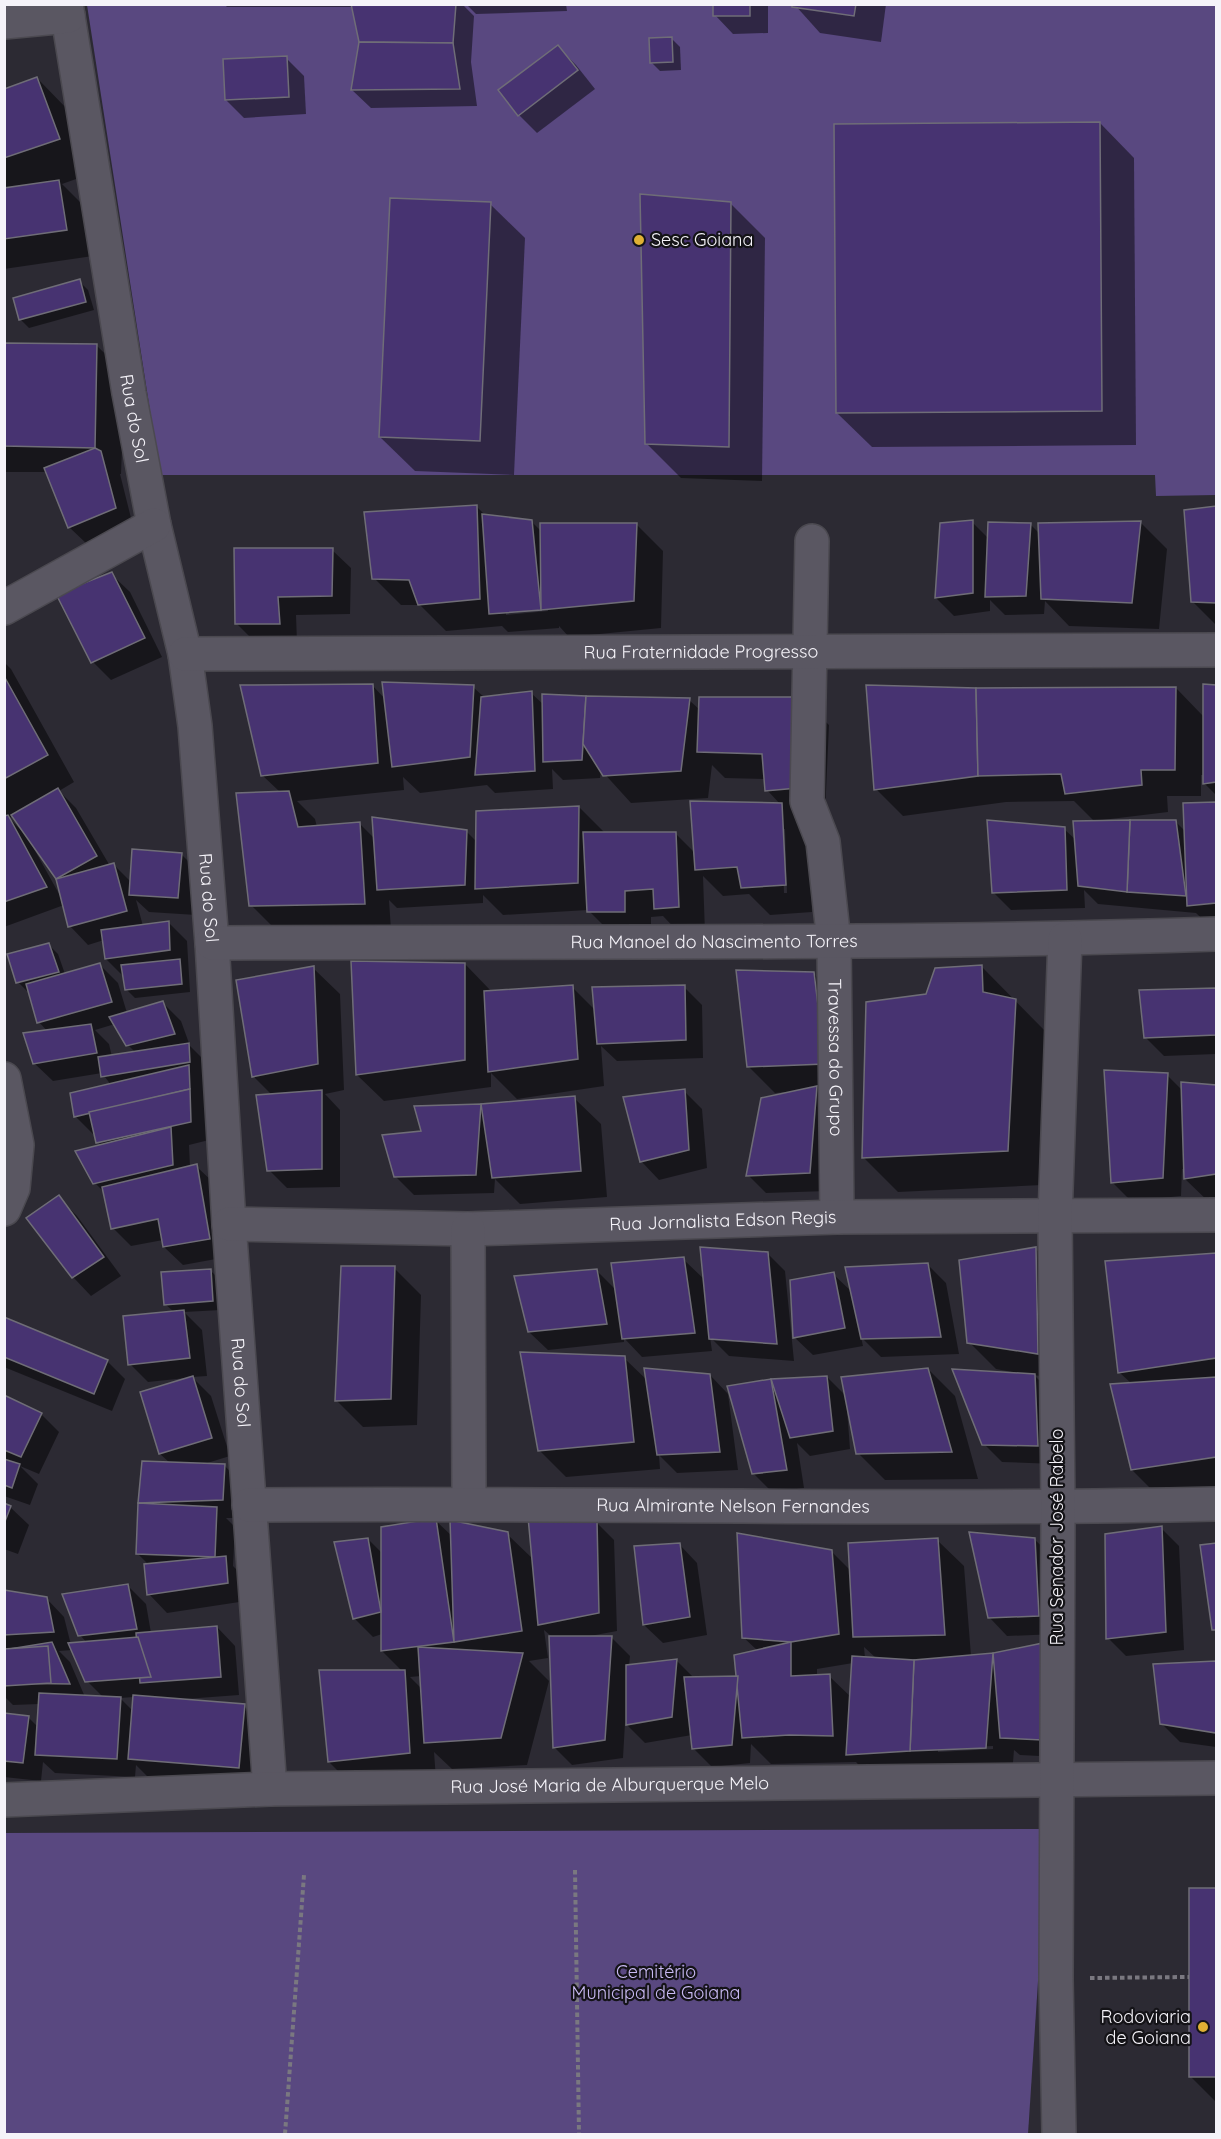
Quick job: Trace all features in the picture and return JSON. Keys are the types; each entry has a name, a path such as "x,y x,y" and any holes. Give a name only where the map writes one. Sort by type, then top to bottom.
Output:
{"street":[{"path":"4,22 67,10"},
{"name":"Rua do Sol","path":"67,10 127,382 154,525 185,654 195,726 270,1789"},
{"path":"4,608 154,525"},
{"name":"Travessa do Grupo","path":"812,541 807,801 823,842 834,942 837,1217"},
{"name":"Rua Fraternidade Progresso","path":"185,654 1216,650"},
{"name":"Rua Manoel do Nascimento Torres","path":"212,943 834,942 1065,939 1216,934"},
{"name":"Rua Senador José Rabelo","path":"1059,2134 1056,1978 1058,1507 1055,1217 1065,939"},
{"path":"4,1079 17,1145 13,1188 4,1209"},
{"name":"Rua Jornalista Edson Regis","path":"229,1224 468,1229 837,1217 1216,1215"},
{"path":"468,1229 469,1503"},
{"name":"Rua Almirante Nelson Fernandes","path":"249,1505 469,1503 1058,1507 1216,1504"},
{"name":"Rua José Maria de Alburquerque Melo","path":"4,1800 270,1789 1216,1778"}],"path":[{"path":"575,1870 579,2134"},
{"path":"285,2134 304,1875"},
{"path":"1056,1978 1189,1977"}],"green space":[{"name":"Sesc Goiana","path":"87,5 1216,5 1216,495 1156,496 1155,475 160,475"},
{"name":"Cemitério Municipal de Goiana","path":"1048,1829 1028,2134 5,2134 4,1833"}],"building":[{"path":"351,4 456,4 453,43 359,42"},
{"path":"713,4 750,4 750,16 713,16"},
{"path":"792,4 856,4 854,16 792,7"},
{"path":"672,37 673,62 650,63 649,38"},
{"path":"359,42 453,43 460,89 351,90"},
{"path":"558,45 578,70 518,116 498,90"},
{"path":"287,56 289,97 225,100 223,59"},
{"path":"37,77 60,139 4,158 4,89"},
{"path":"1100,122 1102,411 836,413 834,124"},
{"path":"59,180 67,230 4,239 4,188"},
{"path":"640,194 731,202 729,447 645,444"},
{"path":"390,198 491,202 480,441 379,437"},
{"path":"80,279 86,302 19,320 13,298"},
{"path":"4,343 97,344 95,448 4,446"},
{"path":"95,448 101,451 116,508 68,528 44,468"},
{"path":"477,505 480,599 418,605 409,580 372,579 364,512"},
{"path":"1216,506 1216,603 1191,602 1184,510"},
{"path":"482,514 532,520 541,610 489,614"},
{"path":"973,520 973,593 935,598 940,523"},
{"path":"1141,521 1132,603 1041,599 1038,523"},
{"path":"988,522 1031,523 1026,596 985,597"},
{"path":"540,523 637,523 634,601 541,610"},
{"path":"234,548 333,548 332,596 278,597 280,624 235,624"},
{"path":"112,572 145,638 91,663 56,594"},
{"path":"4,676 48,755 4,779"},
{"path":"382,682 474,685 470,757 392,767"},
{"path":"373,684 378,763 261,776 240,685"},
{"path":"1203,684 1216,685 1216,782 1203,784"},
{"path":"866,685 976,688 978,776 874,790"},
{"path":"1176,687 1175,770 1141,770 1142,785 1065,794 1061,774 978,776 976,688"},
{"path":"532,691 535,771 475,775 481,697"},
{"path":"542,694 586,696 582,760 543,762"},
{"path":"586,696 690,698 681,771 603,776 583,744"},
{"path":"699,697 803,697 798,788 765,791 762,754 697,752"},
{"path":"58,788 97,856 56,879 11,815"},
{"path":"289,791 298,827 360,822 365,904 249,906 236,793"},
{"path":"690,801 782,803 786,885 741,888 737,867 695,870"},
{"path":"1216,802 1216,903 1187,906 1183,803"},
{"path":"579,806 578,883 475,889 476,811"},
{"path":"8,815 47,887 4,902 4,816"},
{"path":"372,817 467,830 465,885 377,890"},
{"path":"987,820 1065,827 1067,890 992,893"},
{"path":"1130,820 1176,820 1186,896 1127,892"},
{"path":"1130,820 1127,892 1078,886 1073,821"},
{"path":"583,832 676,832 679,907 654,909 653,889 625,891 625,912 587,912"},
{"path":"132,849 182,853 178,898 129,895"},
{"path":"114,863 127,911 68,927 56,879"},
{"path":"169,921 170,950 105,959 101,930"},
{"path":"49,943 59,972 16,983 7,954"},
{"path":"180,959 182,984 125,990 121,965"},
{"path":"351,961 465,963 465,1060 356,1075"},
{"path":"100,963 112,1002 37,1023 26,984"},
{"path":"982,965 983,992 1016,999 1008,1151 862,1158 866,1002 926,994 935,968"},
{"path":"314,966 318,1064 252,1077 236,980"},
{"path":"736,970 814,972 825,1064 747,1067"},
{"path":"573,985 578,1059 488,1072 484,991"},
{"path":"685,985 686,1040 597,1044 592,987"},
{"path":"1216,988 1216,1035 1144,1038 1139,990"},
{"path":"163,1001 175,1034 126,1046 109,1017"},
{"path":"91,1024 97,1053 33,1064 23,1033"},
{"path":"189,1043 190,1062 101,1077 98,1057"},
{"path":"189,1065 190,1089 74,1117 70,1093"},
{"path":"1104,1070 1168,1073 1163,1178 1111,1183"},
{"path":"1181,1082 1216,1085 1216,1174 1184,1179"},
{"path":"817,1086 810,1173 746,1176 761,1098"},
{"path":"190,1089 191,1122 96,1143 89,1112"},
{"path":"685,1089 689,1150 640,1162 623,1097"},
{"path":"322,1090 322,1169 267,1171 256,1095"},
{"path":"575,1096 581,1171 492,1178 481,1104"},
{"path":"481,1104 476,1175 394,1177 382,1135 421,1131 414,1106"},
{"path":"171,1127 173,1165 93,1184 75,1151"},
{"path":"197,1164 210,1239 163,1247 158,1219 111,1229 102,1187"},
{"path":"59,1195 104,1257 72,1278 26,1218"},
{"path":"700,1247 768,1252 777,1344 709,1339"},
{"path":"1036,1247 1038,1354 967,1343 959,1260"},
{"path":"1216,1253 1216,1358 1118,1373 1105,1261"},
{"path":"684,1257 695,1333 622,1339 611,1263"},
{"path":"928,1263 941,1337 861,1339 845,1267"},
{"path":"341,1266 395,1266 391,1399 335,1401"},
{"path":"211,1269 213,1301 164,1305 161,1272"},
{"path":"597,1269 607,1324 528,1332 514,1276"},
{"path":"834,1272 845,1328 793,1338 790,1280"},
{"path":"184,1310 190,1358 128,1365 123,1316"},
{"path":"4,1317 108,1360 94,1394 4,1357"},
{"path":"520,1352 625,1356 634,1442 538,1451"},
{"path":"644,1368 710,1374 720,1452 657,1455"},
{"path":"928,1368 952,1452 856,1454 841,1377"},
{"path":"952,1369 1035,1374 1038,1446 982,1445"},
{"path":"193,1376 212,1438 159,1454 140,1392"},
{"path":"827,1376 833,1431 790,1438 771,1379"},
{"path":"1216,1377 1216,1457 1131,1470 1110,1384"},
{"path":"771,1379 787,1470 752,1474 727,1386"},
{"path":"4,1395 42,1413 21,1457 4,1450"},
{"path":"4,1459 20,1464 12,1488 4,1485"},
{"path":"142,1461 225,1464 223,1500 138,1503"},
{"path":"4,1503 11,1506 4,1524"},
{"path":"138,1503 217,1507 215,1557 136,1554"},
{"path":"528,1517 597,1520 599,1613 538,1625"},
{"path":"436,1518 454,1642 381,1651 381,1527"},
{"path":"450,1520 508,1532 522,1631 454,1642"},
{"path":"1162,1526 1166,1632 1106,1639 1105,1534"},
{"path":"969,1532 1035,1538 1039,1616 988,1618"},
{"path":"737,1533 832,1550 839,1634 791,1642 742,1638"},
{"path":"368,1538 381,1612 353,1619 334,1542"},
{"path":"938,1538 945,1635 853,1637 848,1543"},
{"path":"680,1543 690,1617 643,1625 634,1546"},
{"path":"1216,1543 1216,1630 1212,1630 1200,1545"},
{"path":"226,1556 228,1583 147,1595 144,1564"},
{"path":"128,1584 137,1629 78,1636 62,1594"},
{"path":"4,1590 47,1597 54,1632 4,1635"},
{"path":"217,1626 221,1677 140,1683 136,1633"},
{"path":"549,1636 612,1636 605,1740 553,1748"},
{"path":"138,1637 151,1677 85,1682 68,1643"},
{"path":"52,1642 70,1684 7,1683 4,1676 4,1650"},
{"path":"791,1642 791,1676 830,1674 833,1736 789,1735 742,1738 734,1655"},
{"path":"1043,1643 1042,1740 1000,1738 993,1653"},
{"path":"48,1646 51,1683 4,1686 4,1649"},
{"path":"418,1647 523,1653 501,1738 424,1743"},
{"path":"993,1653 986,1748 910,1751 914,1660"},
{"path":"852,1656 914,1660 910,1751 846,1755"},
{"path":"677,1659 672,1717 626,1725 626,1665"},
{"path":"1216,1661 1216,1733 1160,1724 1153,1664"},
{"path":"319,1670 405,1670 410,1753 328,1762"},
{"path":"738,1676 732,1745 692,1749 684,1677"},
{"path":"39,1693 121,1697 117,1759 35,1755"},
{"path":"133,1695 245,1704 239,1768 128,1759"},
{"path":"4,1713 29,1716 23,1763 4,1761"},
{"name":"Rodoviaria de Goiana","path":"1189,1888 1216,1888 1216,2077 1189,2077"}],"place":[{"name":"Sesc Goiana","path":"639,240"},
{"name":"Rodoviaria de Goiana","path":"1203,2027"}]}
